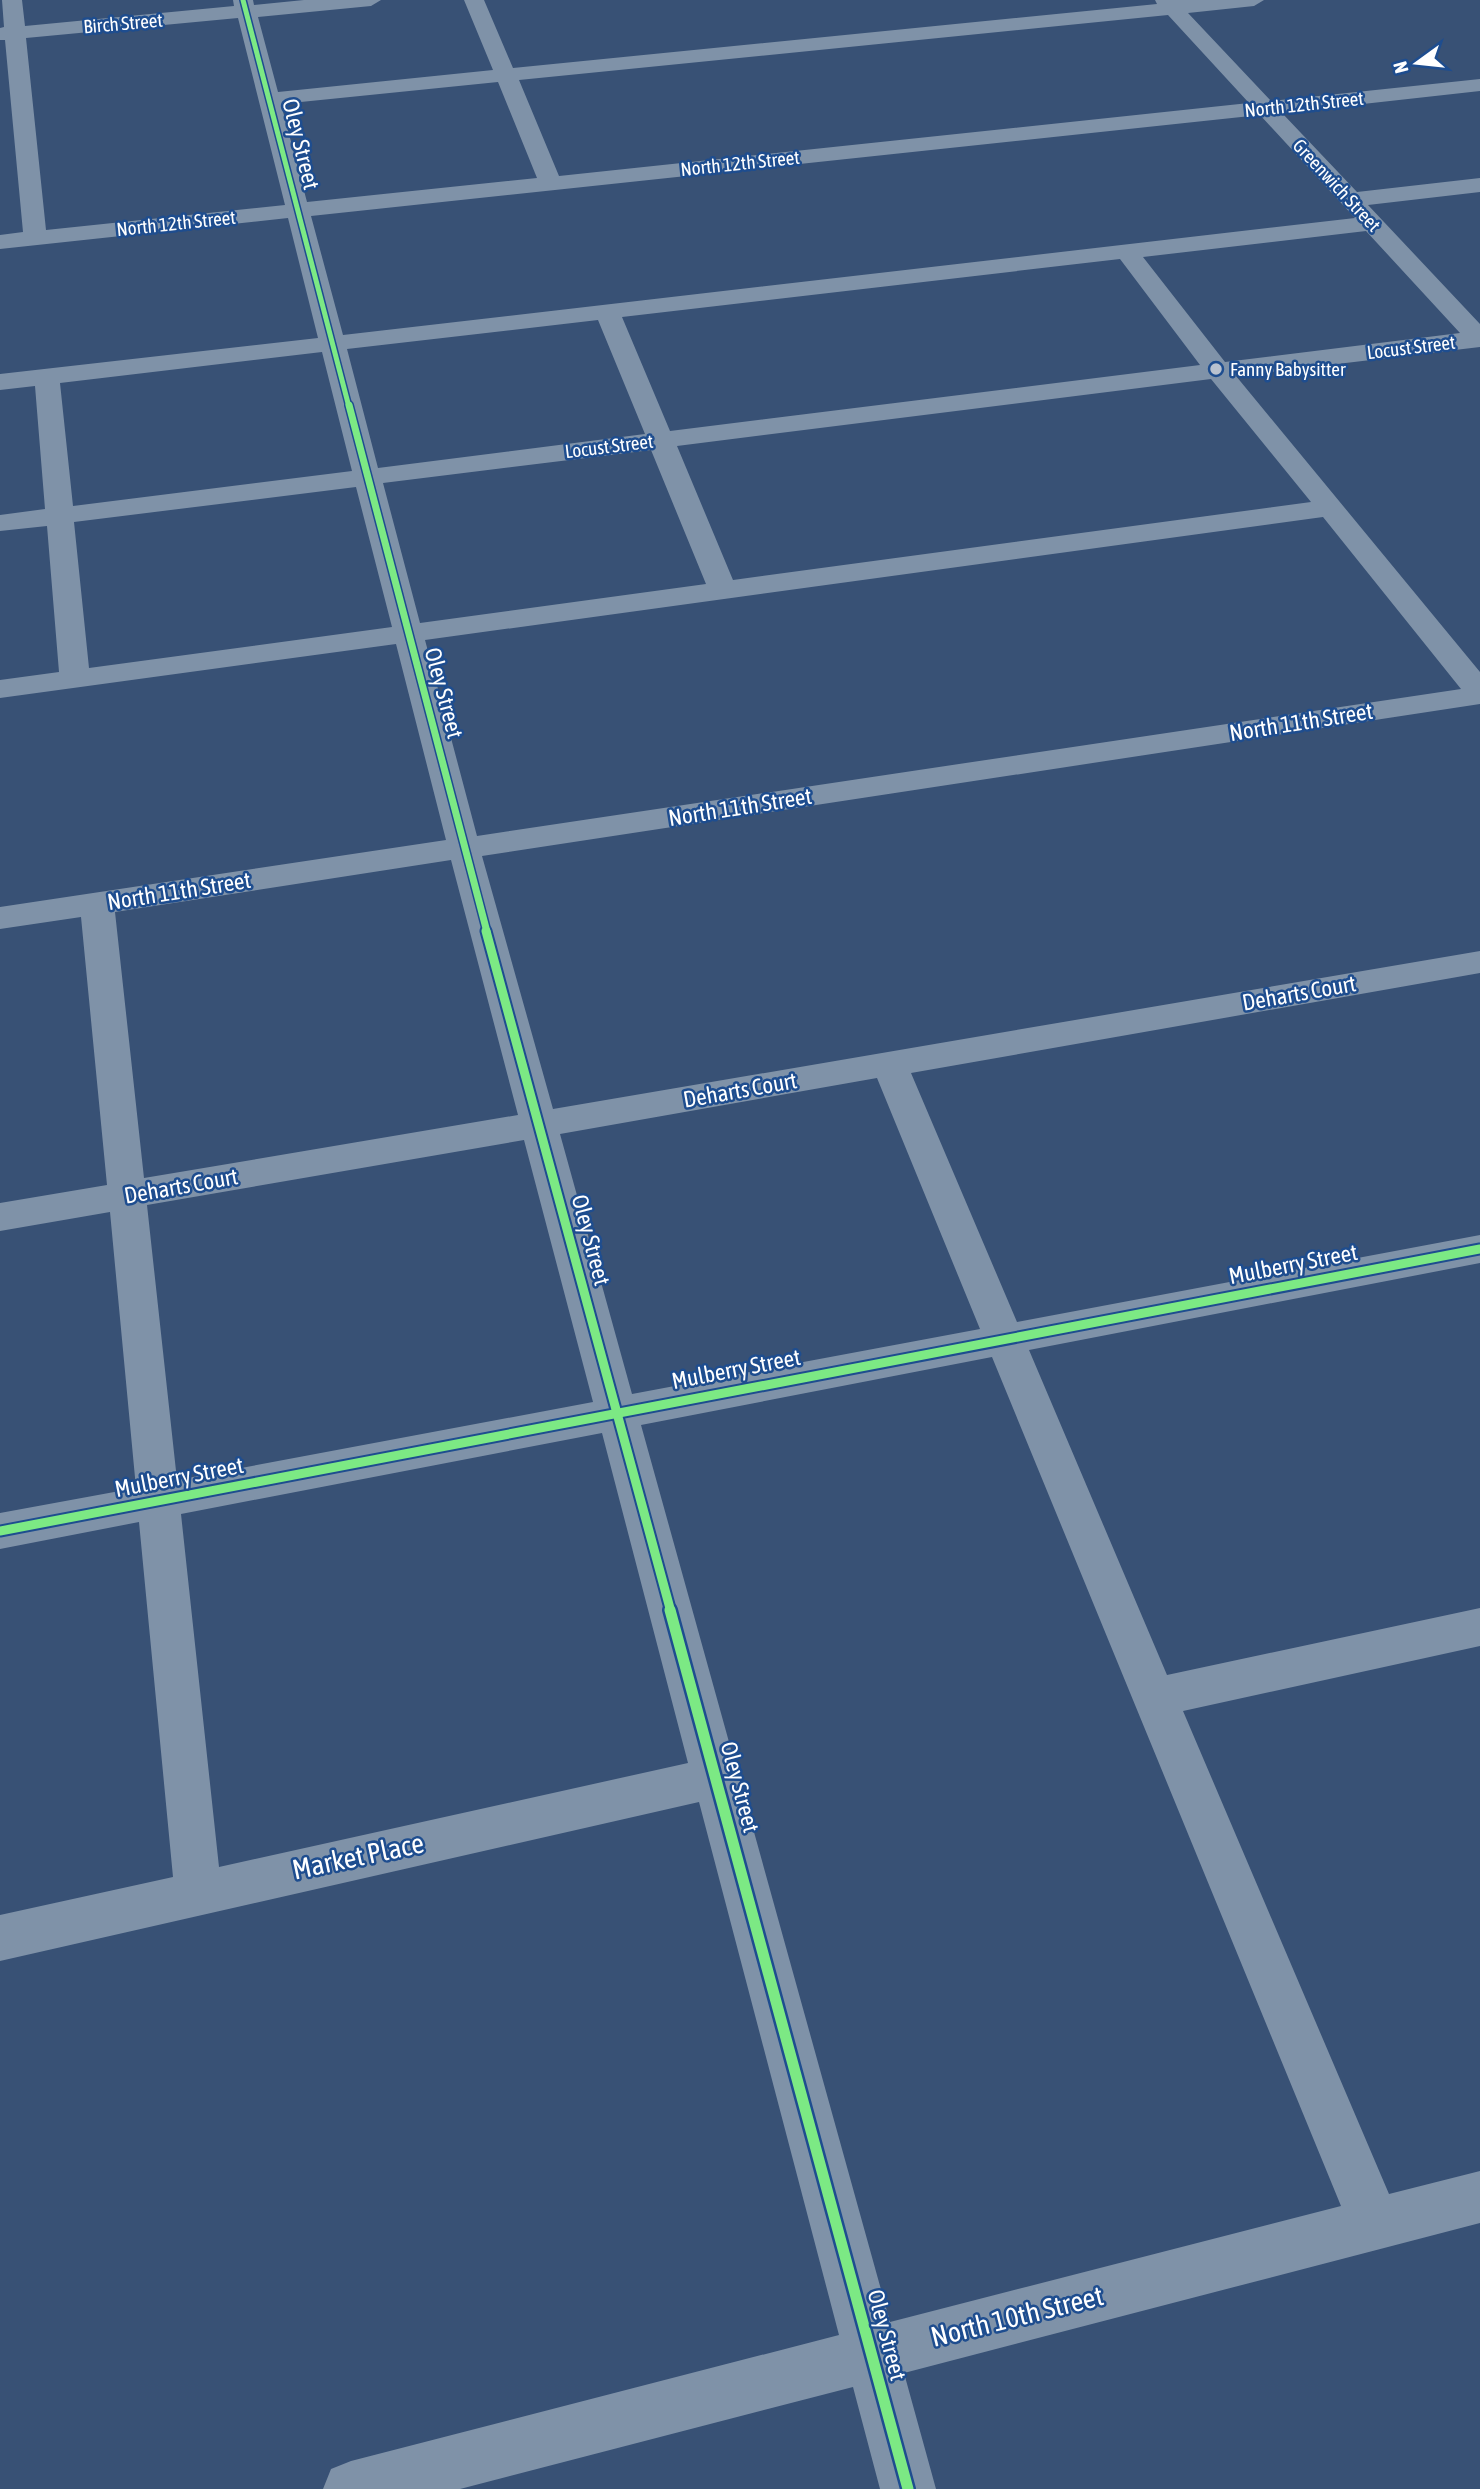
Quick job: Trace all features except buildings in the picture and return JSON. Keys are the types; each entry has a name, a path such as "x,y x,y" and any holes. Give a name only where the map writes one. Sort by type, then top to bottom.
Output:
{"street":[{"path":"12,0 7,33 24,122 35,239"},
{"name":"Birch Street","path":"7,33 245,6 371,0"},
{"path":"474,0 551,183"},
{"path":"269,99 955,30 1169,4 1254,0"},
{"name":"Greenwich Street","path":"1169,4 1480,338"},
{"name":"Oley Street","path":"245,6 464,848 908,2489"},
{"path":"940,10 955,30"},
{"name":"North 12th Street","path":"0,242 1480,85"},
{"path":"0,124 24,122"},
{"path":"1350,200 1480,185"},
{"path":"0,382 1372,223"},
{"path":"1127,252 1218,371 1480,694"},
{"path":"607,312 723,590"},
{"name":"Locust Street","path":"0,523 1480,338"},
{"path":"47,377 75,679"},
{"path":"0,690 1329,508"},
{"name":"North 11th Street","path":"0,918 1480,694"},
{"path":"97,904 198,1891"},
{"name":"Deharts Court","path":"0,1217 1480,962"},
{"path":"889,1064 1375,2224"},
{"name":"Mulberry Street","path":"0,1531 1005,1337 1480,1249"},
{"path":"1155,1697 1480,1627"},
{"name":"Market Place","path":"0,1938 198,1891 717,1777"},
{"name":"North 10th Street","path":"351,2489 1480,2197"}],"cycle path":[{"path":"243,0 464,848 908,2489"},
{"path":"0,1531 1480,1249"}],"place":[{"name":"Fanny Babysitter","path":"1216,369"}]}
